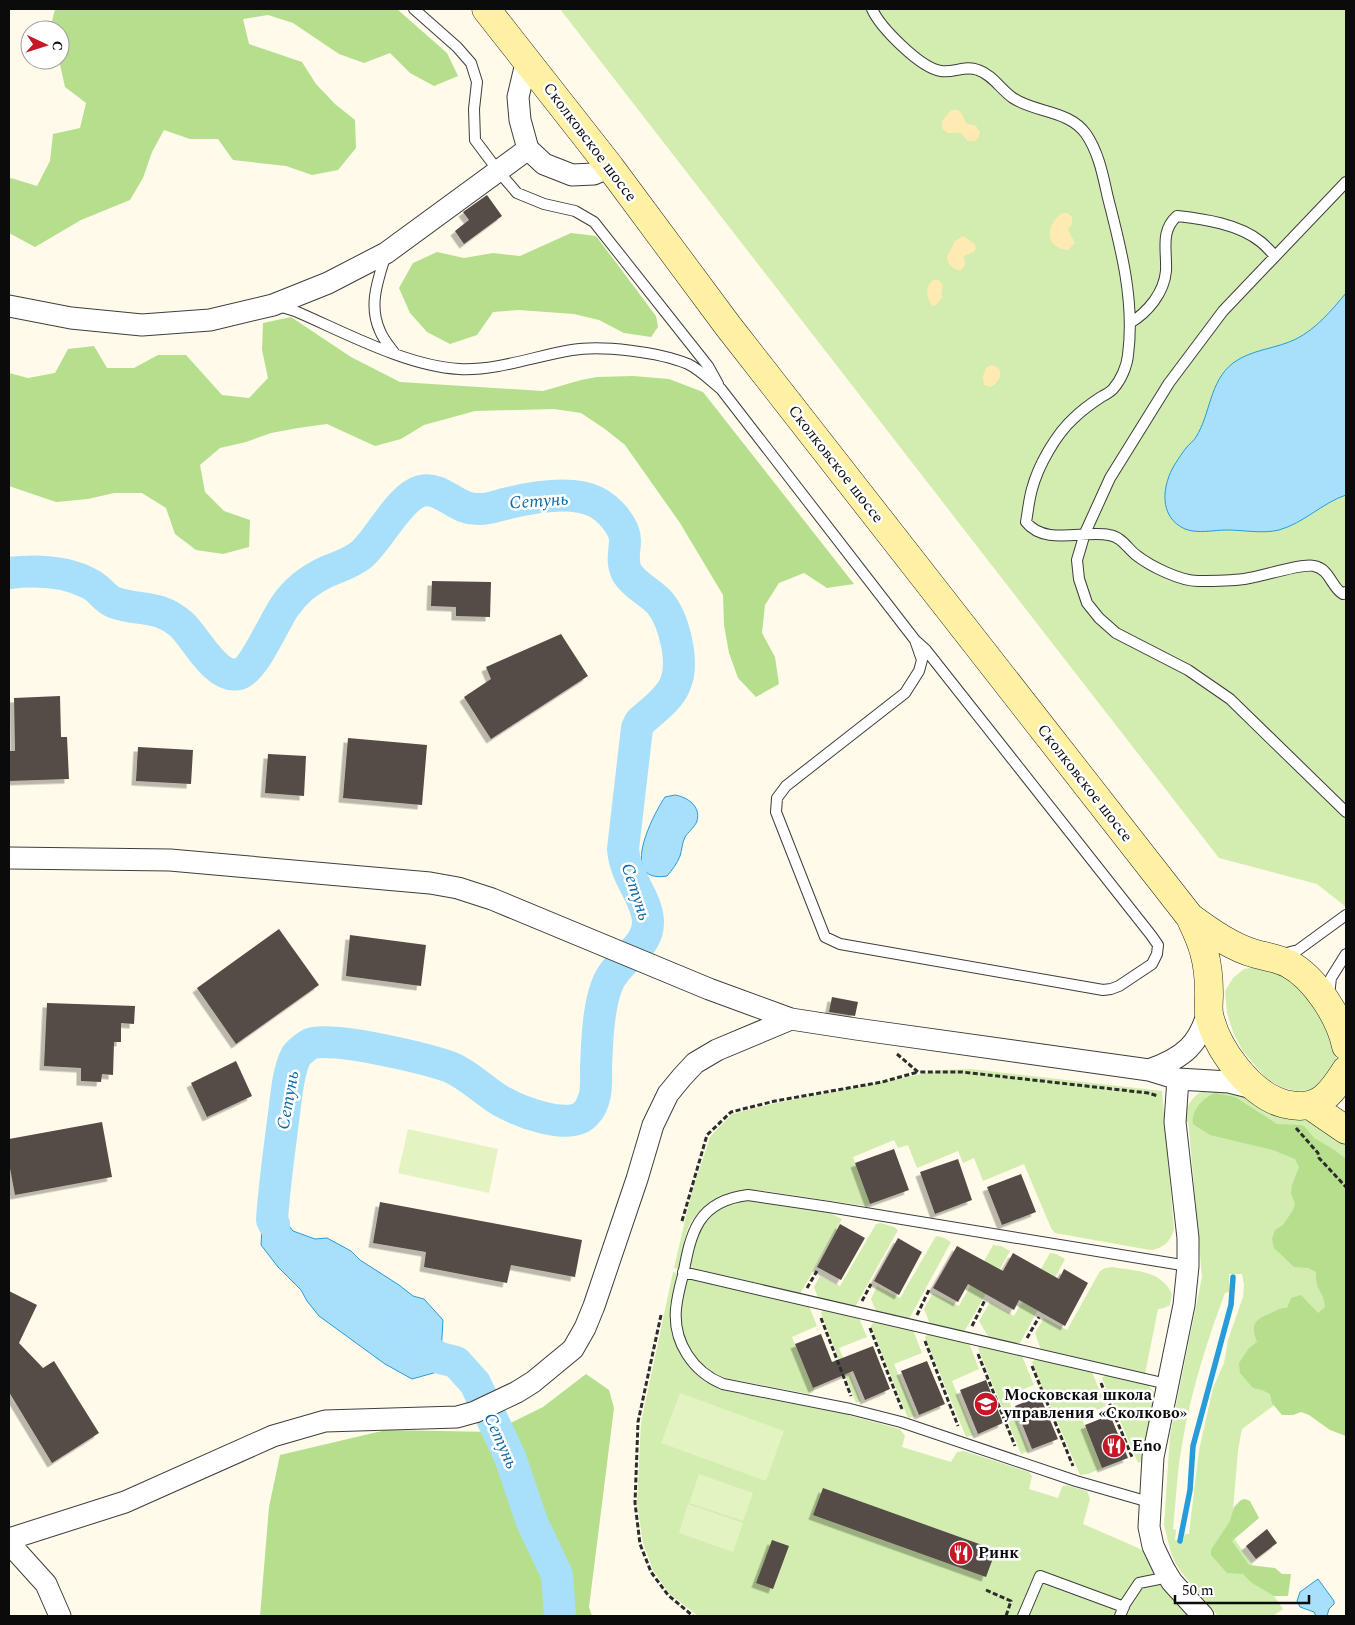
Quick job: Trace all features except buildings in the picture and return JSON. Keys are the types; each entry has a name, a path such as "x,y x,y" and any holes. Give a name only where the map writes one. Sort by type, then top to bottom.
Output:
{"street":[{"name":"Сколковское шоссе","path":"486,9 610,167 728,326 1190,917"},
{"path":"527,59 518,98 520,120 528,149 544,164 572,175 594,174 610,167"},
{"path":"9,306 71,318 142,324 210,320 273,305 328,283 386,253 528,149"},
{"path":"9,858 170,860 430,882 458,888 492,899 709,989 791,1018 882,1033 1149,1070 1178,1079 1229,1082 1257,1089"},
{"path":"1190,917 1209,930 1262,955 1287,963 1301,971 1329,1004 1346,1046"},
{"path":"1190,917 1204,952 1213,1026 1220,1044 1245,1078 1257,1089 1282,1103 1296,1106 1302,1115 1346,1130"},
{"path":"1149,1070 1164,1065 1194,1044 1202,1029 1219,974 1238,959 1262,955"},
{"path":"60,1616 46,1584 9,1541 125,1502 273,1436 325,1421 457,1417 475,1412 517,1392 533,1382 573,1349 585,1328 637,1179 653,1125 668,1094 695,1063 717,1050 791,1018"},
{"path":"1302,1115 1334,1090 1346,1070"},
{"path":"1178,1079 1175,1122 1188,1238 1188,1266 1184,1305 1153,1457 1149,1527 1153,1546 1167,1575 1203,1616"}],"lane":[{"path":"414,9 457,47 471,63 477,82 474,109 475,140 499,172 517,193 544,204 575,211 594,222 708,366 721,389 915,640 938,666 1151,934 1158,945 1157,954 1152,964 1119,986 1103,990 840,944 825,937 776,812 777,798 786,786 905,693 922,660 915,640"},
{"path":"872,9 880,22 896,39 927,66 948,71 967,68 977,69 987,74 1014,99 1074,122 1085,132 1095,149 1119,243 1126,280 1130,324 1128,356 1124,370 1113,390 1074,417 1066,425 1042,463 1032,488 1026,522 1031,529 1041,533 1060,536 1085,533 1110,535 1127,545 1135,555 1181,578 1196,581 1244,579 1304,565 1316,566 1326,572 1339,592 1343,594 1346,592"},
{"path":"1346,182 1223,311 1169,383 1110,478 1085,533 1077,560 1079,579 1086,603 1099,618 1116,633 1188,670 1230,699 1346,812"},
{"path":"1130,324 1142,316 1162,287 1166,272 1166,232 1170,222 1177,216 1228,226 1248,234 1262,242 1275,256"},
{"path":"386,253 374,292 374,311 380,331 395,354"},
{"path":"273,305 295,311 395,354 428,365 460,369 488,368 574,350 607,349 658,355 689,365 721,389"},
{"path":"1262,955 1298,950 1346,915"},
{"path":"1329,1004 1331,978 1346,954"},
{"path":"1149,1502 1076,1481 901,1422 850,1409 723,1384 696,1367 689,1358 678,1334 676,1308 689,1244 693,1231 699,1221 706,1213 723,1202 748,1195 821,1205 1188,1266"},
{"path":"683,1272 1168,1384"},
{"path":"1023,1616 1040,1576 1122,1612 1139,1583 1159,1579 1167,1575"}],"path":[{"path":"882,1033 894,1050 918,1072"},
{"path":"682,1223 707,1135 731,1112 775,1101 882,1082 918,1072 962,1072 1148,1093 1161,1097"},
{"path":"1302,1115 1319,1158 1346,1187"},
{"path":"929,1290 916,1326 960,1432"},
{"path":"985,1300 969,1338 1016,1449"},
{"path":"815,1302 852,1399"},
{"path":"663,1308 638,1422 635,1503 640,1544 651,1572 668,1595 693,1616"},
{"path":"865,1314 903,1412"},
{"path":"1039,1317 1023,1351 1073,1467"},
{"path":"1094,1367 1132,1457"},
{"path":"986,1590 1011,1601 1006,1616"}],"green space":[{"path":"55,9 397,9 447,53 458,76 434,86 410,73 390,53 364,63 339,54 293,23 268,15 243,19 249,44 302,62 316,84 335,104 355,120 356,148 338,170 312,175 286,166 233,160 218,139 190,139 164,130 152,152 143,178 130,200 81,220 35,247 9,233 9,180 11,178 37,186 50,161 53,134 80,128 86,103 65,87 61,70 70,70 70,20 52,20"},
{"path":"560,9 1346,9 1346,907 1317,884 1219,858"},
{"path":"571,233 596,236 656,316 658,327 651,337 624,333 599,320 574,314 519,310 493,312 477,335 450,344 427,332 410,313 399,288 413,263 437,252 464,258 493,253 520,256"},
{"path":"291,317 351,357 400,382 543,391 597,377 633,376 669,379 703,392 854,584 827,588 804,573 779,583 765,605 762,633 775,657 779,684 756,697 738,678 729,653 724,625 723,595 680,523 625,445 581,413 554,409 475,411 424,425 401,439 375,446 327,424 271,433 246,442 220,448 200,465 205,492 224,511 250,520 249,547 223,554 196,550 175,534 166,508 142,493 114,493 88,499 56,502 9,486 9,373 28,378 55,373 68,349 94,346 107,368 134,368 158,355 186,355 222,395 249,398 268,378 262,350 263,323"},
{"path":"1259,966 1290,978 1319,1009 1334,1041 1336,1058 1333,1075 1322,1085 1310,1090 1296,1091 1281,1087 1265,1077 1242,1050 1233,1032 1227,1013 1225,991 1233,978 1244,969"},
{"path":"971,1069 1162,1091 1174,1229 1169,1241 1159,1248 1150,1250 1055,1233 1051,1228 1024,1164 983,1181 974,1158 963,1163 958,1151 917,1168 908,1145 898,1148 894,1140 853,1157 870,1204 866,1206 758,1190 726,1195 707,1205 692,1221 687,1231 678,1269 674,1268 691,1195 710,1137 732,1114 776,1103 942,1070"},
{"path":"1214,1087 1313,1117 1346,1135 1346,1428 1288,1395 1242,1429 1238,1450 1231,1534 1283,1609 1273,1616 1218,1616 1176,1564 1171,1553 1164,1525 1170,1435 1202,1277 1189,1129 1188,1122 1183,1122 1186,1110 1192,1099 1207,1089","holes":["1229,1274 1242,1274 1244,1285 1243,1297 1228,1340 1224,1363 1213,1388 1199,1450 1189,1534 1185,1534 1183,1541 1175,1540 1176,1530 1173,1529 1179,1466 1185,1426 1194,1387 1218,1311 1225,1293 1229,1292"]},
{"path":"1215,1093 1235,1097 1277,1124 1301,1125 1305,1127 1314,1138 1346,1159 1346,1436 1330,1430 1309,1415 1301,1412 1293,1415 1282,1415 1272,1403 1270,1394 1253,1388 1240,1373 1239,1363 1249,1348 1257,1342 1254,1328 1257,1321 1279,1309 1287,1308 1291,1298 1301,1295 1318,1313 1325,1307 1318,1287 1316,1272 1308,1268 1294,1267 1274,1248 1272,1239 1275,1230 1283,1225 1293,1210 1295,1203 1291,1194 1292,1185 1299,1167 1295,1159 1273,1150 1210,1135 1193,1124 1196,1109 1206,1098"},
{"path":"408,1129 498,1149 489,1193 398,1173"},
{"path":"740,1201 758,1201 828,1212 842,1219 800,1294 689,1269 699,1235 710,1218 718,1211"},
{"path":"881,1223 898,1230 855,1307 818,1298 814,1287 820,1276 840,1286 876,1224"},
{"path":"936,1236 951,1242 909,1319 876,1311 871,1299 877,1286 900,1298"},
{"path":"993,1245 1001,1246 1010,1251 964,1332 930,1324 924,1309 933,1293 959,1306"},
{"path":"1050,1253 1065,1259 1019,1345 989,1338 979,1321 990,1302 1014,1316"},
{"path":"1112,1267 1138,1271 1154,1276 1167,1286 1172,1294 1170,1305 1158,1309 1145,1374 1041,1350 1035,1333 1044,1318 1067,1330 1100,1271"},
{"path":"673,1272 677,1273 670,1308 672,1336 684,1361 701,1379 722,1390 844,1414 900,1429 905,1436 902,1447 951,1462 957,1452 964,1451 1029,1472 1032,1476 1029,1489 1058,1498 1062,1487 1066,1485 1087,1491 1090,1499 1083,1524 1145,1552 1190,1616 698,1616 669,1593 653,1570 643,1543 637,1503 641,1423"},
{"path":"688,1278 809,1306 817,1326 792,1337 814,1389 813,1392 809,1394 725,1378 698,1360 687,1341 681,1320 681,1309"},
{"path":"823,1310 859,1318 867,1337 839,1348 861,1401 856,1403 821,1313"},
{"path":"874,1321 913,1330 922,1353 894,1364 916,1416 908,1418 871,1326"},
{"path":"928,1334 969,1343 979,1369 952,1381 974,1435 966,1437 925,1337"},
{"path":"981,1346 1022,1356 1034,1385 1007,1396 1029,1451 1021,1454 978,1348"},
{"path":"1036,1359 1092,1372 1106,1406 1081,1416 1102,1468 1080,1475 1032,1362"},
{"path":"586,1374 609,1390 614,1408 589,1607 592,1616 260,1616 269,1507 280,1455 386,1430 492,1432 543,1407"},
{"path":"1106,1375 1148,1385 1156,1395 1143,1461 1138,1463 1102,1378"},
{"path":"680,1393 784,1431 766,1481 661,1443"},
{"path":"699,1474 753,1493 743,1521 689,1503"},
{"path":"1241,1500 1250,1501 1259,1518 1232,1541 1249,1565 1275,1568 1282,1574 1291,1574 1288,1596 1274,1596 1252,1583 1243,1574 1227,1573 1211,1555 1211,1550 1230,1521 1234,1507"},
{"path":"688,1504 743,1523 733,1552 679,1533"}],"sand":[{"path":"951,110 958,110 966,123 976,126 980,132 975,141 968,141 961,133 949,133 942,128 942,121"},
{"path":"1063,213 1067,213 1072,217 1072,224 1068,230 1075,243 1068,250 1057,247 1050,239 1051,228 1055,219"},
{"path":"963,236 975,244 976,248 974,252 964,256 965,265 961,270 958,270 951,266 947,257 955,241"},
{"path":"936,279 943,286 941,294 943,297 936,305 932,306 928,299 927,291 929,284"},
{"path":"991,365 999,369 1000,375 997,382 990,387 984,385 983,376 986,368"}],"water":[{"path":"1346,293 1346,495 1297,523 1279,530 1260,532 1195,531 1185,529 1176,524 1170,517 1165,500 1167,481 1175,464 1201,428 1219,379 1240,358 1303,335 1323,319"},
{"path":"675,795 692,803 697,811 697,821 685,837 679,859 669,874 667,876 652,876 644,870 641,860 647,832 665,797"},
{"path":"265,1177 284,1185 282,1210 286,1222 293,1231 315,1239 327,1238 351,1251 360,1260 413,1296 424,1299 443,1320 441,1353 437,1372 412,1379 385,1364 319,1316 301,1290 278,1267 261,1245"},
{"path":"1318,1579 1334,1601 1327,1616 1316,1616 1314,1612 1300,1607 1297,1601 1300,1592"}],"waterway":[{"name":"Сетунь","path":"9,573 51,572 71,576 93,586 113,602 164,614 182,625 207,657 222,671 239,674 245,671 258,654 293,595 314,579 349,563 361,555 375,540 397,510 413,495 429,490 471,509 487,508 541,497 565,495 586,498 596,502 606,508 615,518 624,535 624,561 627,573 634,582 660,603 670,620 678,652 678,673 674,688 661,704 640,722 637,728 623,849 628,869 647,912 647,929 641,944 613,974 604,993 598,1027 596,1091 589,1109 580,1118 570,1121 545,1118 520,1110 501,1101 464,1074 450,1067 357,1045 321,1042 310,1044 296,1056 289,1079 274,1195 272,1220 274,1224"},
{"path":"1180,1541 1190,1490 1193,1446 1231,1305 1233,1277"},
{"name":"Сетунь","path":"401,1336 440,1358 456,1362 475,1383 510,1457 532,1522 557,1575 560,1616"}],"place":[{"name":"Московская школа управления «Сколково»","path":"986,1404"},
{"name":"Eno","path":"1114,1446"},
{"name":"Ринк","path":"961,1553"}]}
